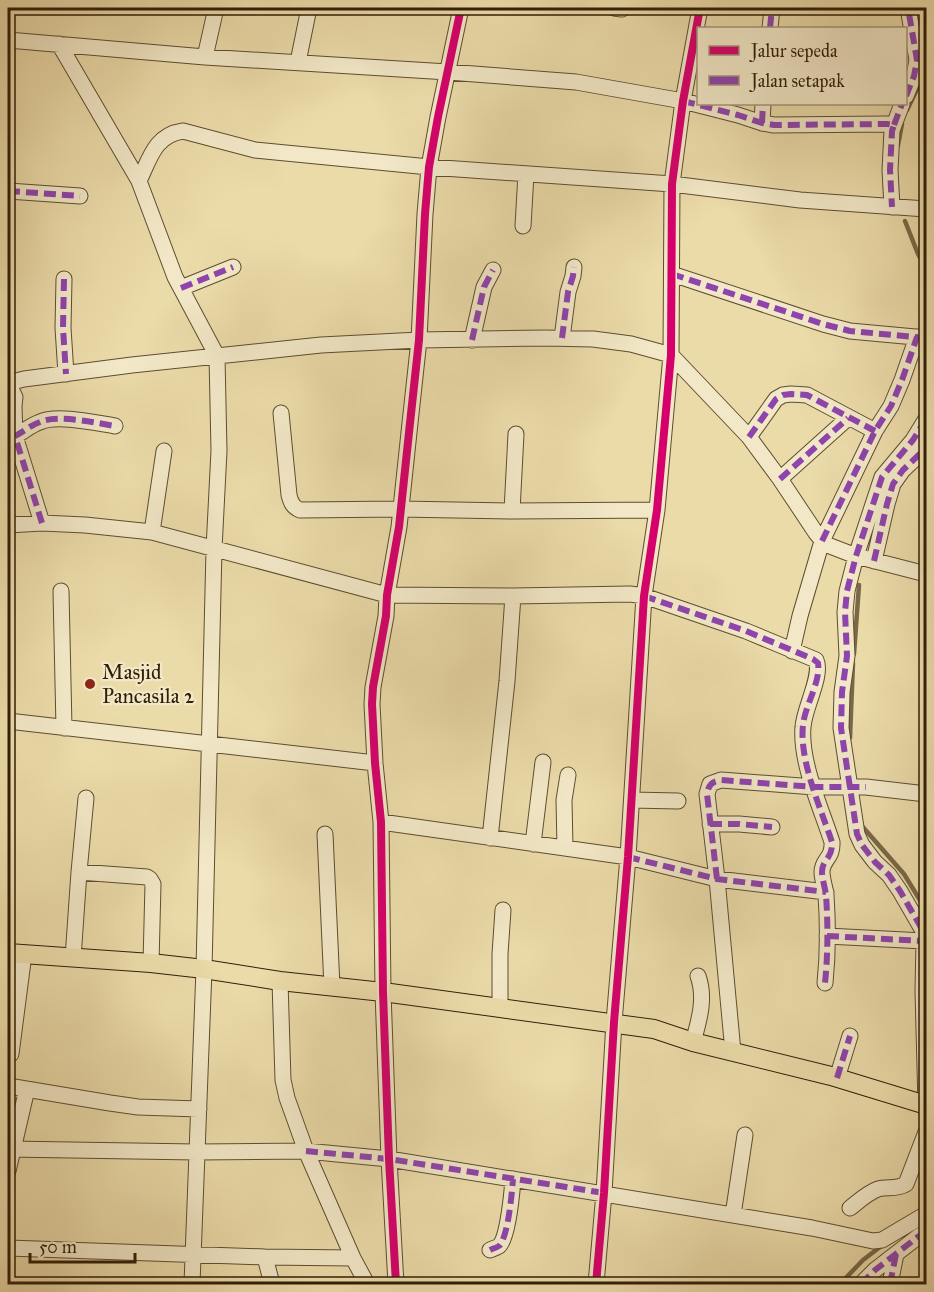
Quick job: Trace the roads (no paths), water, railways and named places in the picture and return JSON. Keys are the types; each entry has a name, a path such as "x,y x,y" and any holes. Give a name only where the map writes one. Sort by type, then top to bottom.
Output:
{"main road":[{"path":"16,953 204,969 280,981 614,1022 654,1029 693,1042 837,1078 926,1105"}],"street":[{"path":"205,57 216,8"},
{"path":"298,62 309,8"},
{"path":"396,1284 389,1159 381,822 372,730 373,687 386,616 400,509 418,340 429,167 461,8"},
{"path":"596,1284 632,800 644,596 657,510 671,355 672,184 683,102 700,8"},
{"path":"770,27 772,8"},
{"path":"907,94 917,60 908,8"},
{"path":"8,40 205,57 576,82 683,102 774,125 894,125"},
{"path":"59,44 139,181 181,288 217,356 219,451 214,549 204,969 192,1284"},
{"path":"762,123 764,105"},
{"path":"892,207 890,170 892,130 902,105"},
{"path":"139,181 157,144 164,137 183,131 255,150 429,167 672,184 800,200 927,209"},
{"path":"523,225 526,174"},
{"path":"8,190 80,196"},
{"path":"181,288 233,267"},
{"path":"562,339 568,292 574,267"},
{"path":"472,339 484,287 493,270"},
{"path":"672,274 850,331 922,338 891,406 875,431 822,541 792,651"},
{"path":"64,279 63,328 66,374"},
{"path":"42,523 11,437 15,397 8,383 24,379 321,345 418,340 593,339 632,344 671,355 749,437 822,541 830,547 874,561 926,570"},
{"path":"749,437 776,399 783,395 798,394 807,395 875,431"},
{"path":"281,413 291,503 300,510 657,510"},
{"path":"780,479 848,418"},
{"path":"11,437 47,420 68,419 115,426"},
{"path":"926,1105 923,991 926,940 889,875 875,862 857,834 857,787 841,728 841,709 847,657 846,602 856,556 882,477 913,440 927,419"},
{"path":"512,511 516,434"},
{"path":"874,561 893,484 899,475 927,448"},
{"path":"152,532 164,451"},
{"path":"8,525 42,523 113,527 152,532 387,595 630,594 644,596 746,631 813,659 818,663 818,674 806,708 803,745 806,762 832,842 831,854 822,872 826,892 825,983"},
{"path":"61,591 64,728"},
{"path":"490,838 507,681 513,596"},
{"path":"8,721 375,763"},
{"path":"533,844 543,762"},
{"path":"565,848 564,800 568,775"},
{"path":"732,1052 708,786 721,780 814,787 857,787 927,794"},
{"path":"73,958 86,798"},
{"path":"632,800 678,801"},
{"path":"381,822 628,857 717,879 826,892"},
{"path":"710,824 772,827"},
{"path":"325,834 332,987"},
{"path":"79,872 150,879 153,884 151,963"},
{"path":"500,1008 503,910"},
{"path":"827,936 926,940"},
{"path":"11,1054 16,953"},
{"path":"693,1042 701,1009 698,976"},
{"path":"280,981 283,1080 287,1098 306,1151 353,1258 367,1284"},
{"path":"837,1078 850,1036"},
{"path":"8,1086 138,1107 199,1109"},
{"path":"8,1171 10,1149 27,1089"},
{"path":"850,1208 866,1195 879,1189 896,1189 906,1184 927,1132"},
{"path":"733,1215 745,1135"},
{"path":"10,1149 306,1151 389,1159 604,1193 812,1228 873,1241 882,1240 896,1245 927,1232"},
{"path":"490,1250 500,1245 503,1240 513,1179"},
{"path":"861,1284 927,1214"},
{"path":"890,1284 896,1245"},
{"path":"8,1248 353,1258"},
{"path":"265,1257 272,1284"}],"waterway":[{"path":"907,110 923,77 926,56 917,19"},
{"path":"898,145 902,124"},
{"path":"905,221 926,268"},
{"path":"871,537 876,519"},
{"path":"854,654 859,585"},
{"path":"850,738 853,663"},
{"path":"861,824 904,874 926,910"},
{"path":"915,1229 926,1223"},
{"path":"840,1284 863,1260 884,1244"}],"place":[{"name":"Masjid Pancasila 2","path":"90,684"}]}
